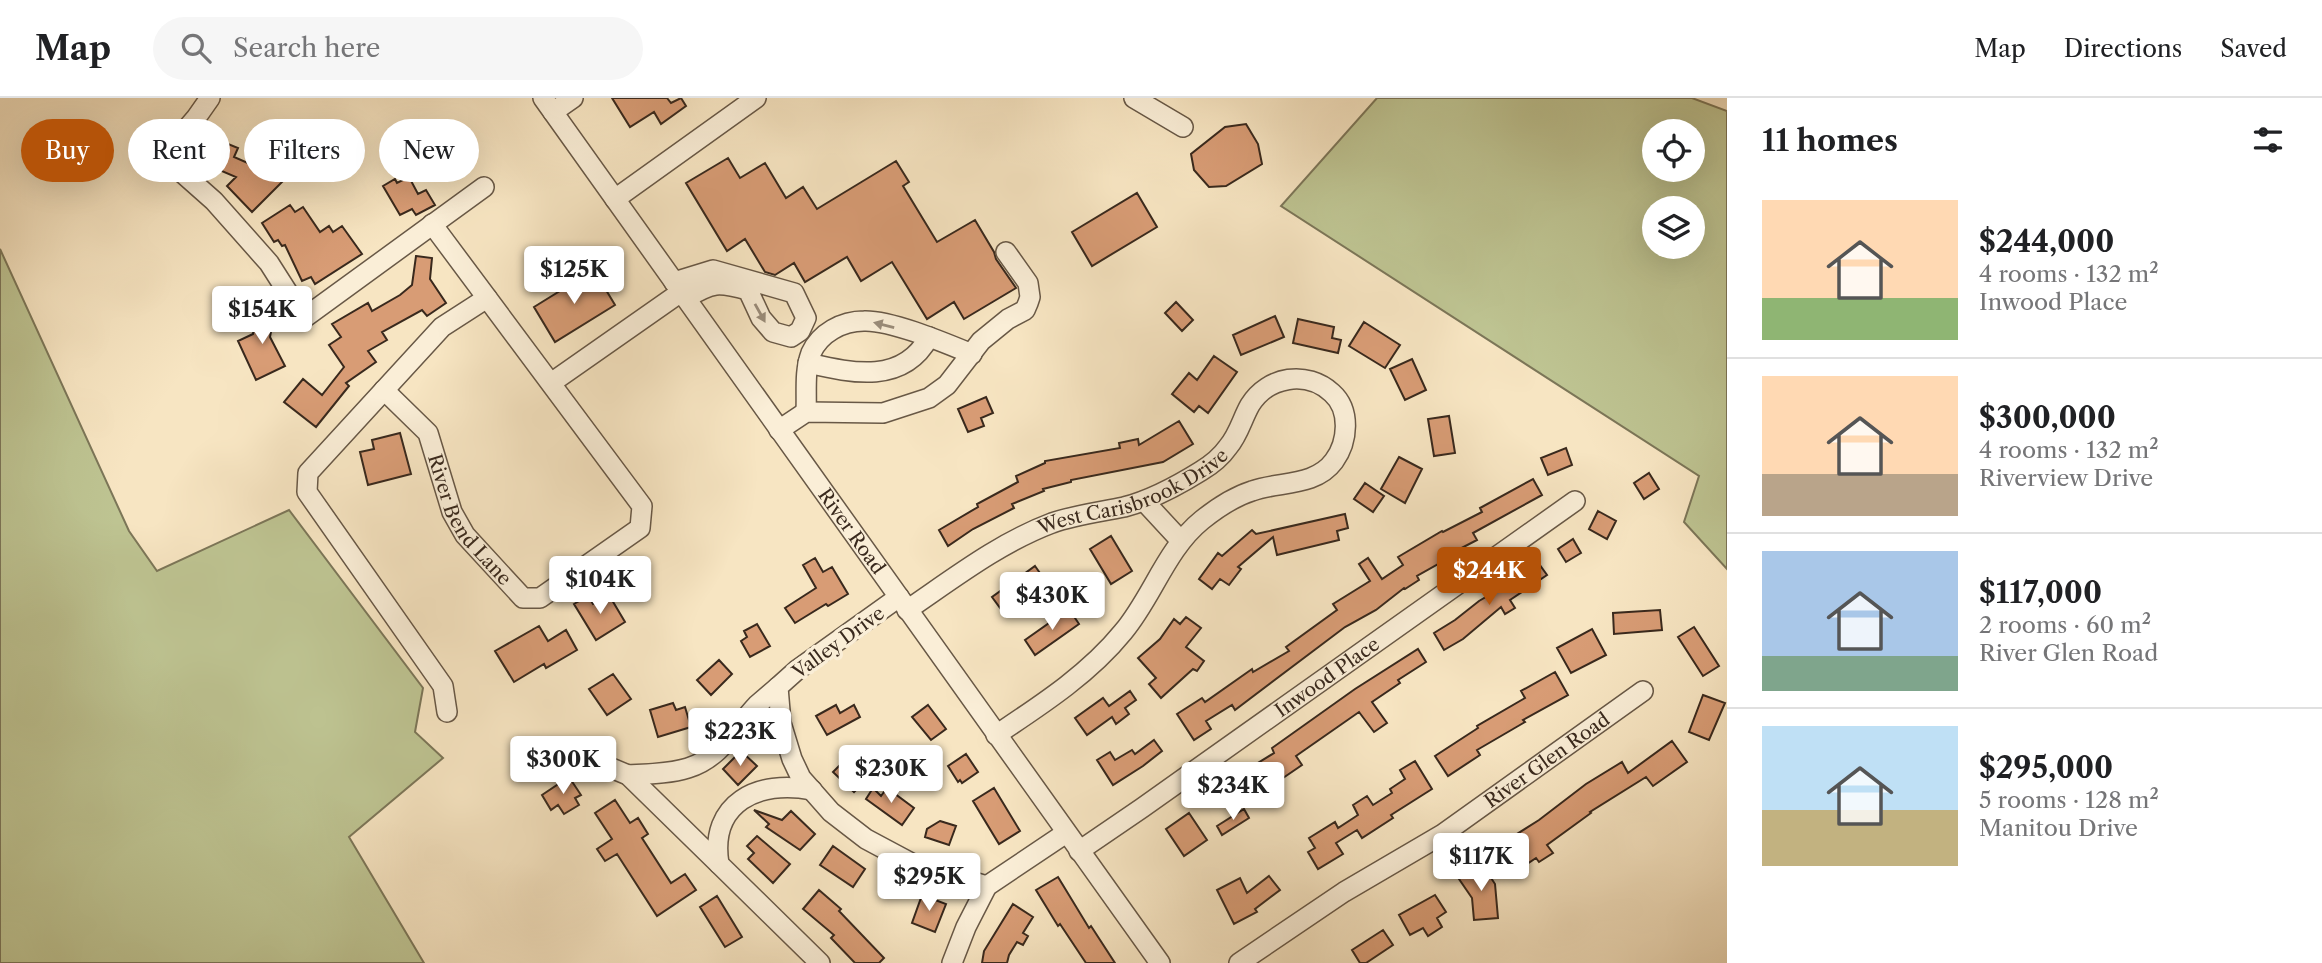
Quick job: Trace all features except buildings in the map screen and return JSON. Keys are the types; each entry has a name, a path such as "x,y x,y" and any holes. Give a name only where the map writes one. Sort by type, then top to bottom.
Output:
{"street":[{"path":"210,98 173,146 172,151 179,170 214,201 269,262 304,318 484,187"},
{"path":"549,105 573,98"},
{"path":"615,199 756,98"},
{"path":"1135,98 1183,127"},
{"name":"River Road","path":"549,105 1160,963"},
{"name":"River Bend Lane","path":"384,390 428,433 452,512 465,535 523,598 540,598 640,528 642,506 432,225"},
{"path":"779,430 806,412 883,413 929,398 947,385 981,341 1025,310 1030,297 1028,283 1006,252"},
{"path":"551,383 681,291 713,270 794,293 806,318 800,331 791,337 773,332 761,318 748,290 720,284 681,291"},
{"path":"447,712 443,686 307,492 308,473 442,327 487,298"},
{"path":"806,412 806,381 812,352 831,330 847,323 864,320 929,337 972,354"},
{"path":"808,363 849,372 881,372 913,359 929,337"},
{"name":"West Carisbrook Drive","path":"903,604 1022,536 1054,522 1144,501 1171,489 1216,460 1238,434 1250,405 1269,386 1295,378 1308,380 1320,384 1337,398 1345,421 1345,435 1341,449 1327,468 1302,481 1275,484 1234,498 1198,523 1181,541"},
{"path":"996,735 1052,697 1103,654 1124,632 1150,593 1181,541 1144,501"},
{"name":"Inwood Place","path":"1079,851 1575,501"},
{"name":"Valley Drive","path":"628,775 688,768 702,762 722,747 757,706 797,670 903,604"},
{"name":"Valley Drive","path":"778,687 784,738 801,778 831,812 884,850 925,869 987,886"},
{"name":"River Glen Road","path":"1240,963 1335,898 1443,834 1643,691"},
{"path":"541,748 573,752 628,775 820,963"},
{"path":"719,864 717,841 721,825 738,802 763,789 781,787 811,790"},
{"path":"952,963 965,926 987,886 1066,833"}],"green space":[{"path":"1377,98 1692,98 1727,111 1727,569 1684,522 1699,476 1281,206"},
{"path":"0,249 129,531 157,571 289,510 423,688 415,732 443,758 349,837 424,963 0,963"}]}
